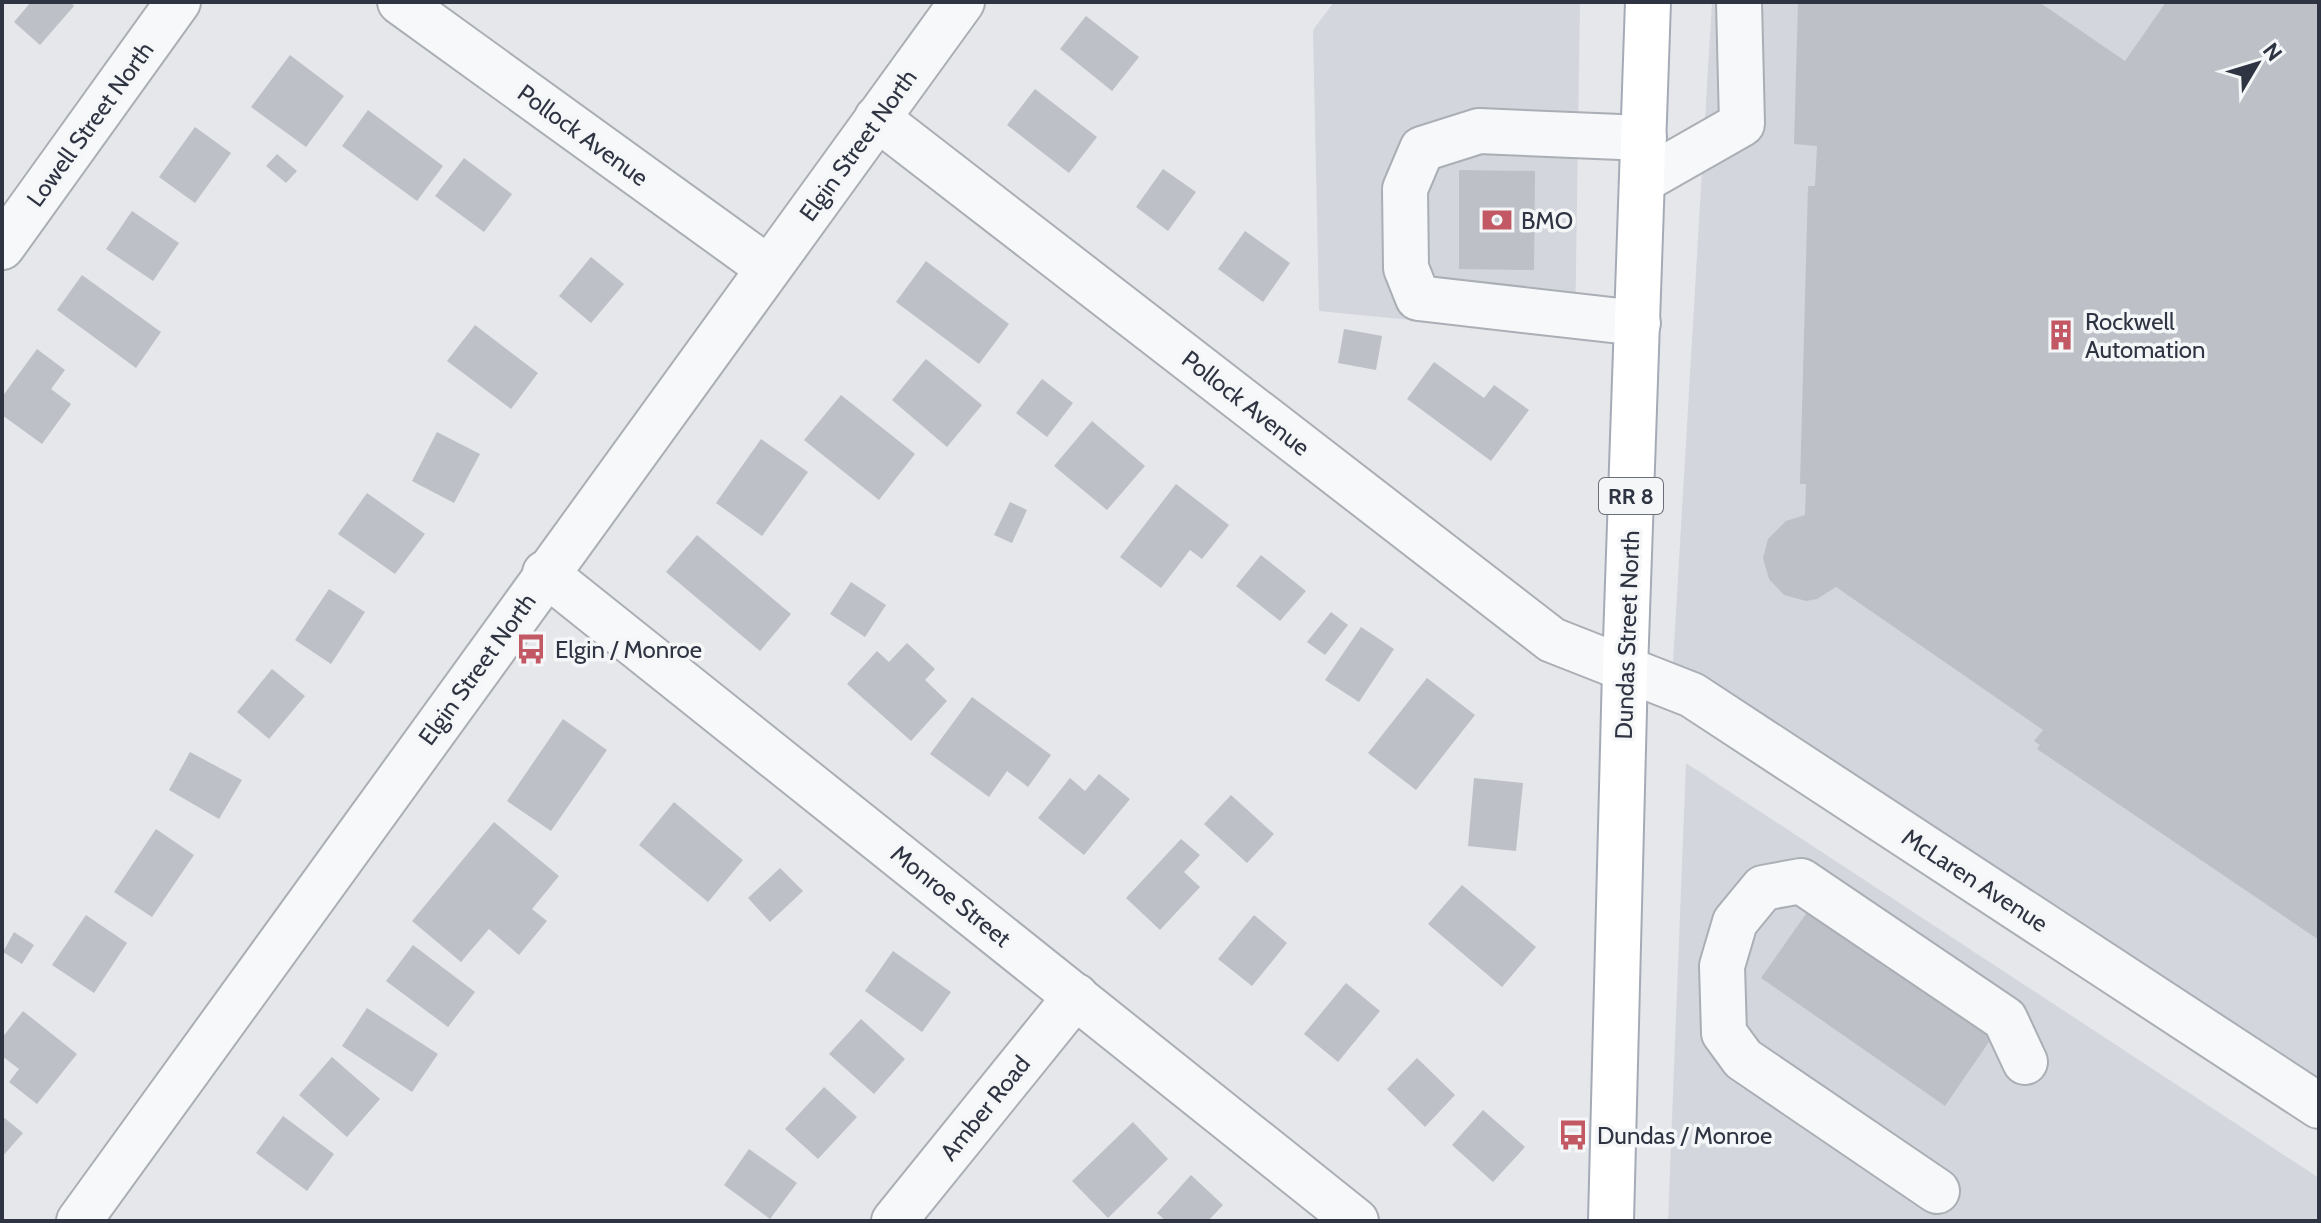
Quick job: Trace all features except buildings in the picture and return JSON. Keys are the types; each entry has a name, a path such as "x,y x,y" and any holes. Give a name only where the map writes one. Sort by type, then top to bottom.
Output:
{"main road":[{"name":"Dundas Street North","path":"1611,1221 1625,670 1648,2"}],"street":[{"name":"Lowell Street North","path":"2,247 178,2"},
{"name":"Pollock Avenue","path":"400,2 768,268"},
{"name":"Elgin Street North","path":"79,1221 545,573 962,2"},
{"path":"1642,181 1742,124 1739,2"},
{"name":"Pollock Avenue","path":"877,118 1552,640 1625,670"},
{"path":"1638,323 1418,298 1406,268 1405,189 1422,149 1479,131 1644,138"},
{"name":"Monroe Street","path":"545,573 1356,1221"},
{"name":"McLaren Avenue","path":"1625,670 1692,695 2319,1106"},
{"path":"1937,1191 1743,1059 1724,1033 1722,966 1735,922 1763,888 1801,881 2005,1019 2025,1062"},
{"name":"Amber Road","path":"894,1221 1076,996"}],"shaded area":[{"path":"1334,2 1580,2 1575,336 1319,311 1313,30"},
{"name":"Rockwell Automation","path":"1712,2 2319,2 2319,1078 1673,662"},
{"path":"1686,763 2319,1178 2319,1221 1668,1221"}],"place":[{"name":"BMO","path":"1497,220"},
{"name":"Rockwell Automation","path":"2061,335"},
{"name":"Elgin / Monroe","path":"531,649"},
{"name":"Dundas / Monroe","path":"1573,1135"}]}
